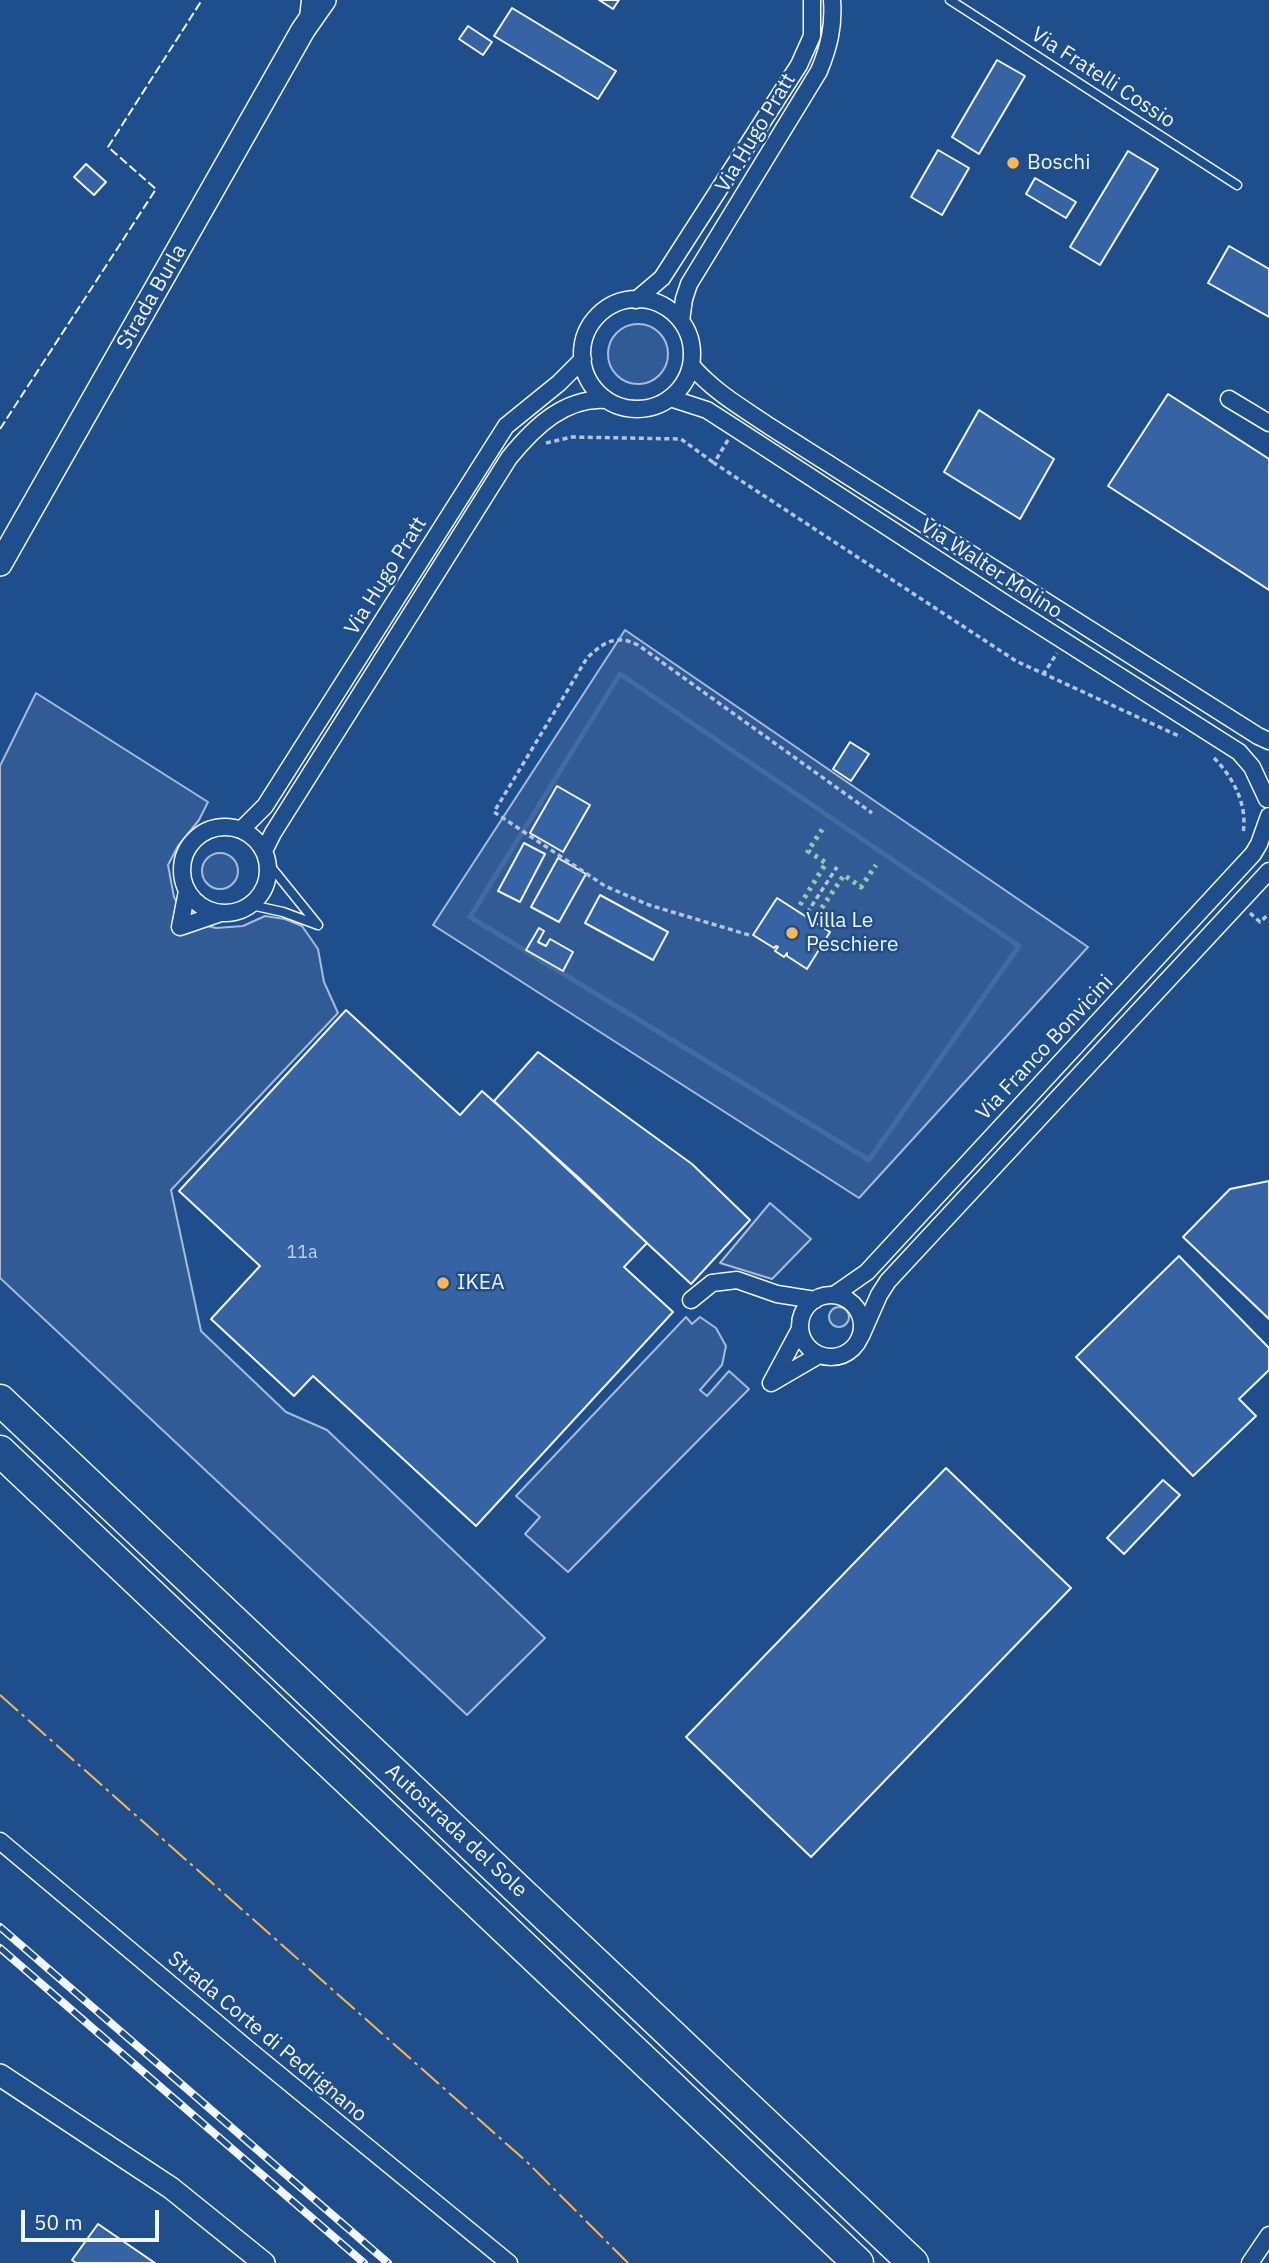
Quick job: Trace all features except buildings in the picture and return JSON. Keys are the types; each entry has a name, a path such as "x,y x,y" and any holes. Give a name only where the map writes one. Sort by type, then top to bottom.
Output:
{"highway":[{"name":"Autostrada del Sole","path":"0,1400 913,2263"},
{"name":"Autostrada del Sole","path":"0,1451 858,2263"}],"main road":[{"name":"Strada Burla","path":"303,30 316,0"},
{"name":"Strada Burla","path":"0,564 303,30 324,0"}],"street":[{"name":"Via Hugo Pratt","path":"636,300 662,278 799,65 812,36 812,0"},
{"name":"Via Hugo Pratt","path":"681,321 689,284 820,71 831,38 834,19 832,0"},
{"path":"643,299 658,303 681,321 692,345 691,365 683,386 670,398 661,404 643,409 625,408 607,400 594,388 585,372 585,336 594,320 608,307 625,300 643,299"},
{"name":"Via Hugo Pratt","path":"242,830 265,806 506,426 559,383 583,359"},
{"name":"Via Walter Molino","path":"691,365 718,393 1269,741"},
{"name":"Via Walter Molino","path":"670,398 707,410 736,428 1240,752 1252,766 1269,805"},
{"name":"Via Hugo Pratt","path":"265,857 273,833 509,458 524,440 564,408 579,401 607,400"},
{"path":"1229,400 1269,423"},
{"name":"Via Franco Bonvicini","path":"815,1300 834,1295 867,1272 1231,877 1259,844 1269,805"},
{"path":"187,891 180,927 221,913 242,910 251,905 265,886 268,874 265,857 250,836 242,830 217,828 195,839 182,862 182,877 195,902 207,910 221,913"},
{"name":"Via Franco Bonvicini","path":"800,1326 771,1383 819,1355 839,1356 849,1352 861,1336 888,1281 1269,871"},
{"path":"691,1300 712,1283 737,1280 777,1294 815,1300"},
{"path":"777,1294 800,1326 807,1345 819,1355"},
{"path":"834,1295 844,1298 857,1308 863,1326 861,1336"},
{"path":"800,1326 803,1313 815,1300"},
{"name":"Strada Corte di Pedrignano","path":"0,1841 509,2263"},
{"path":"0,2075 171,2188 264,2263"},
{"path":"1250,2263 1269,2235"}],"lane":[{"path":"303,30 306,0"},
{"name":"Via Fratelli Cossio","path":"950,0 1237,185"},
{"path":"251,905 283,912 318,925 265,857"}],"path":[{"path":"714,463 736,428"},
{"path":"538,448 543,443 572,437 681,439 1016,661 1189,741"},
{"path":"749,935 649,905 616,891 494,812 587,658 602,643 615,638 629,640 638,645 872,813"},
{"path":"1209,755 1226,771 1240,799 1244,828 1242,840"},
{"path":"807,913 837,867"},
{"path":"1239,903 1260,922 1269,914"}],"shaded area":[{"path":"638,324 655,329 663,337 668,354 663,371 655,379 638,384 621,379 613,371 608,354 613,337 621,329"},
{"path":"625,630 1088,947 859,1198 433,925"},
{"path":"36,693 208,802 168,865 174,897 183,913 195,923 216,928 243,926 265,916 285,919 302,926 318,949 324,982 338,1013 171,1190 201,1331 286,1412 327,1430 545,1638 467,1715 0,1278 0,766"},
{"path":"220,853 233,858 238,871 233,884 220,889 207,884 202,871 207,858"},
{"path":"770,1203 811,1239 772,1279 720,1263"},
{"path":"835,1307 843,1307 849,1317 843,1327 835,1327 829,1321 829,1313"},
{"path":"686,1317 692,1324 700,1317 716,1328 726,1346 722,1365 700,1390 707,1396 729,1371 749,1389 568,1572 525,1534 540,1517 516,1496"}],"waterway":[{"path":"620,674 1019,946 869,1160 470,917 620,674"}],"railway":[{"path":"0,1927 388,2263"},
{"path":"0,1948 364,2263"}],"hedge":[{"path":"800,905 826,863 808,851 825,825"},
{"path":"817,915 844,875 861,887 876,865"}],"fence":[{"path":"0,429 156,189 108,147 202,0"}],"power":[{"path":"0,1695 527,2162 628,2263"}],"place":[{"name":"Boschi","path":"1013,163"},
{"name":"Villa Le Peschiere","path":"792,933"},
{"name":"IKEA","path":"443,1283"}]}
